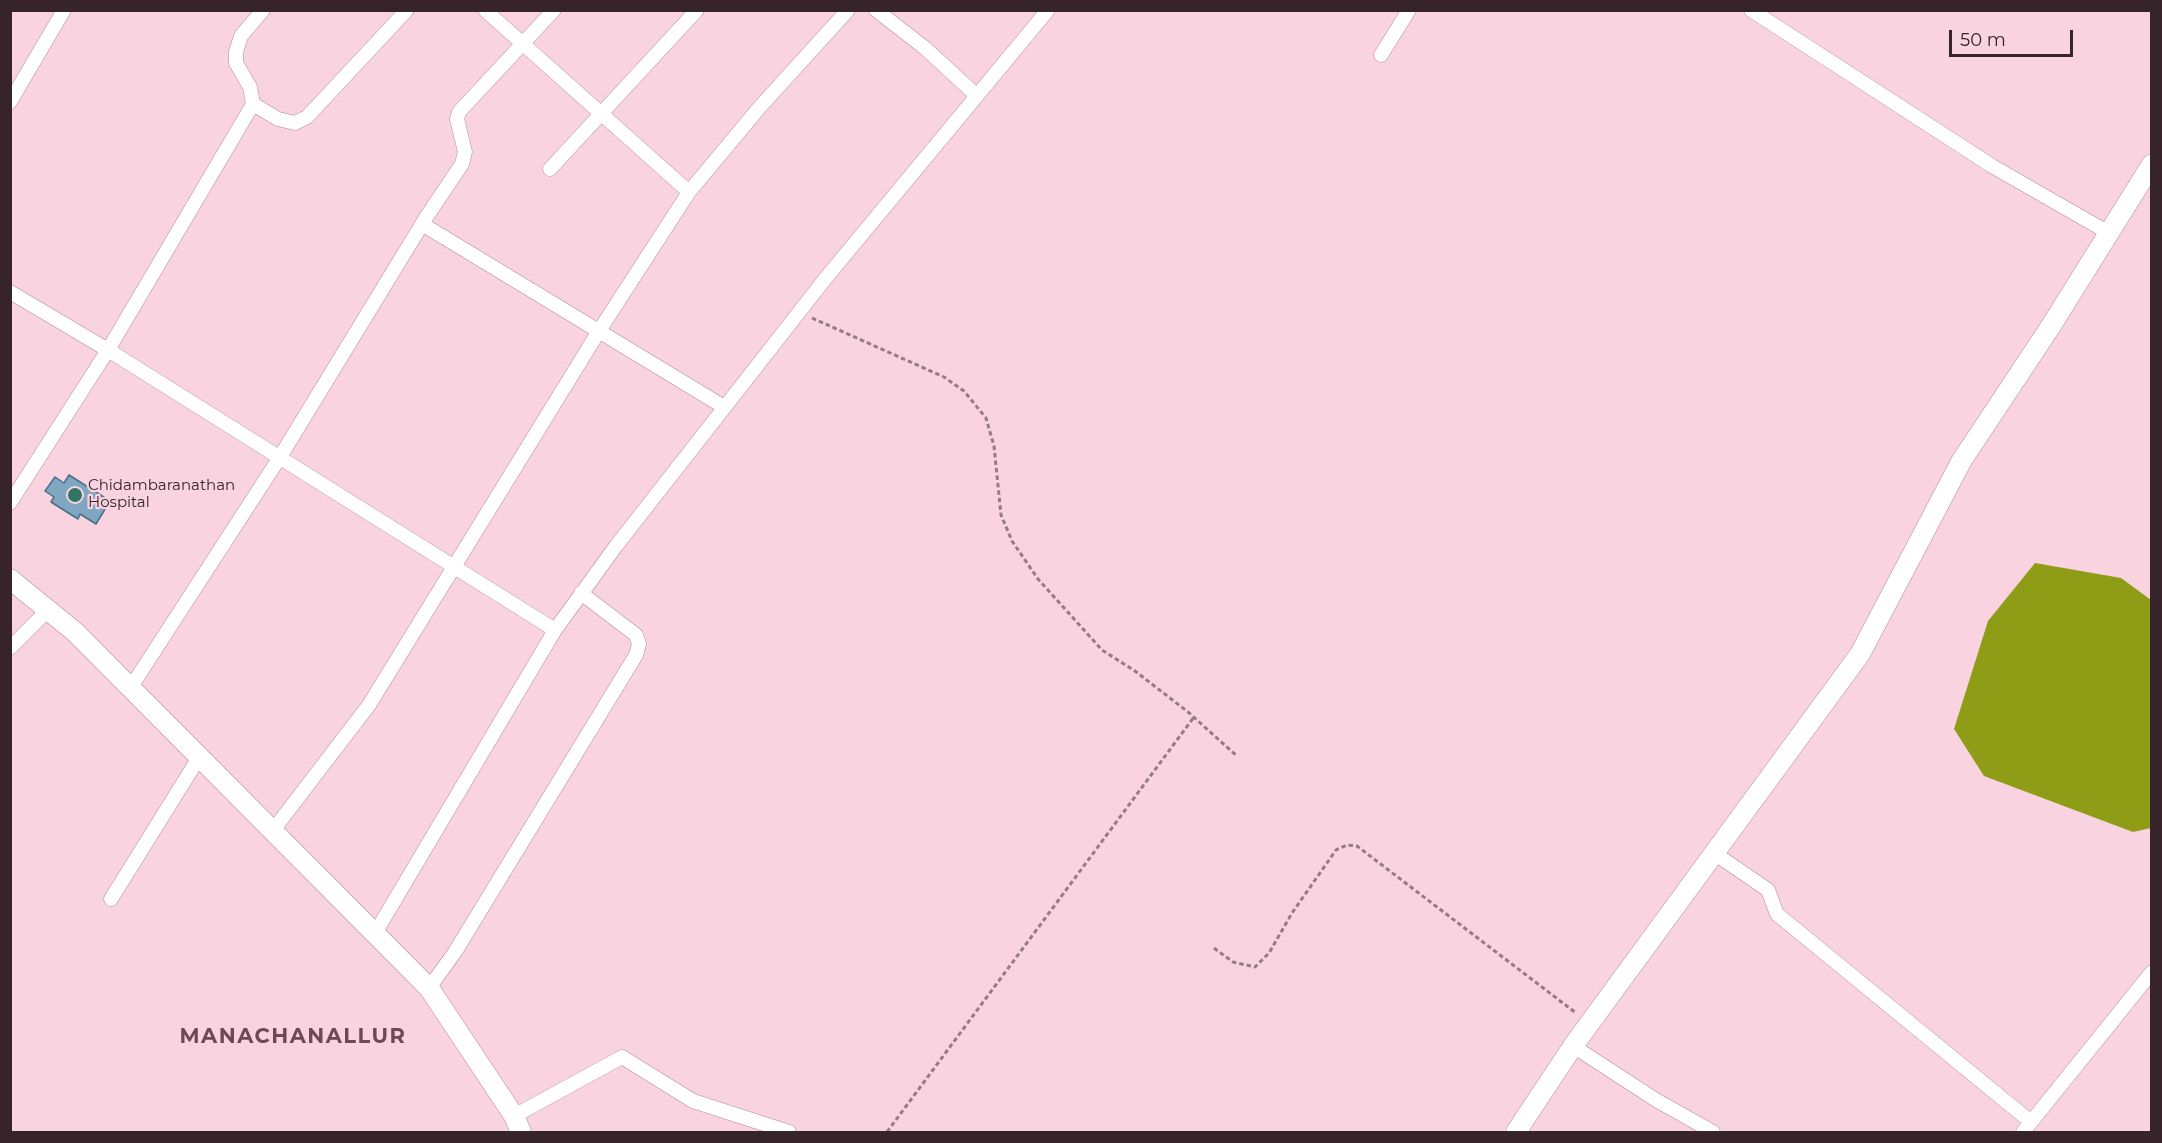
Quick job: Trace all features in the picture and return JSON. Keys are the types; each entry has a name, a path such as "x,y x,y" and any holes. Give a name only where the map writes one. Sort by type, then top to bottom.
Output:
{"main road":[{"path":"1516,1132 1589,1023 1860,654 1962,460 2049,329 2151,164"},
{"path":"10,579 75,632 274,829 374,935 429,988 517,1124"}],"street":[{"path":"10,102 64,10"},
{"path":"10,503 108,350 253,104 250,87 236,63 236,52 241,36 263,10"},
{"path":"253,104 278,118 295,123 307,117 407,10"},
{"path":"485,10 689,192"},
{"path":"131,687 280,457 422,224 465,160 457,120 459,112 554,10"},
{"path":"549,169 599,112 697,10"},
{"path":"274,829 369,705 599,331 689,192 759,108 848,10"},
{"path":"876,10 925,48 976,94"},
{"path":"374,935 555,630 724,407 976,94 1048,10"},
{"path":"1381,55 1409,10"},
{"path":"1751,10 1992,166 2109,233"},
{"path":"422,224 724,407"},
{"path":"10,292 108,350 555,630"},
{"path":"429,988 455,952 636,655 639,644 636,635 582,593"},
{"path":"10,648 48,610"},
{"path":"111,899 200,756"},
{"path":"1714,853 1768,890 1777,914 2027,1127 2149,979"},
{"path":"1573,1046 1656,1100 1713,1132"},
{"path":"517,1124 622,1058 693,1101 789,1132"}],"path":[{"path":"800,312 944,377 964,392 986,418 994,446 1001,515 1012,541 1038,579 1102,650 1135,671 1194,717 1237,756"},
{"path":"887,1132 1194,717"},
{"path":"1214,948 1233,962 1255,967 1269,953 1292,913 1336,850 1347,845 1357,846 1589,1023"}],"shaded area":[{"path":"2035,563 2121,578 2151,600 2151,828 2133,832 1984,776 1954,729 1988,621"}],"building":[{"path":"69,475 110,501 96,524 80,514 78,519 51,502 54,497 45,491 55,477 64,483"}],"place":[{"name":"Chidambaranathan Hospital","path":"75,495"}],"district":[{"name":"MANACHANALLUR","path":"293,1037"}]}
